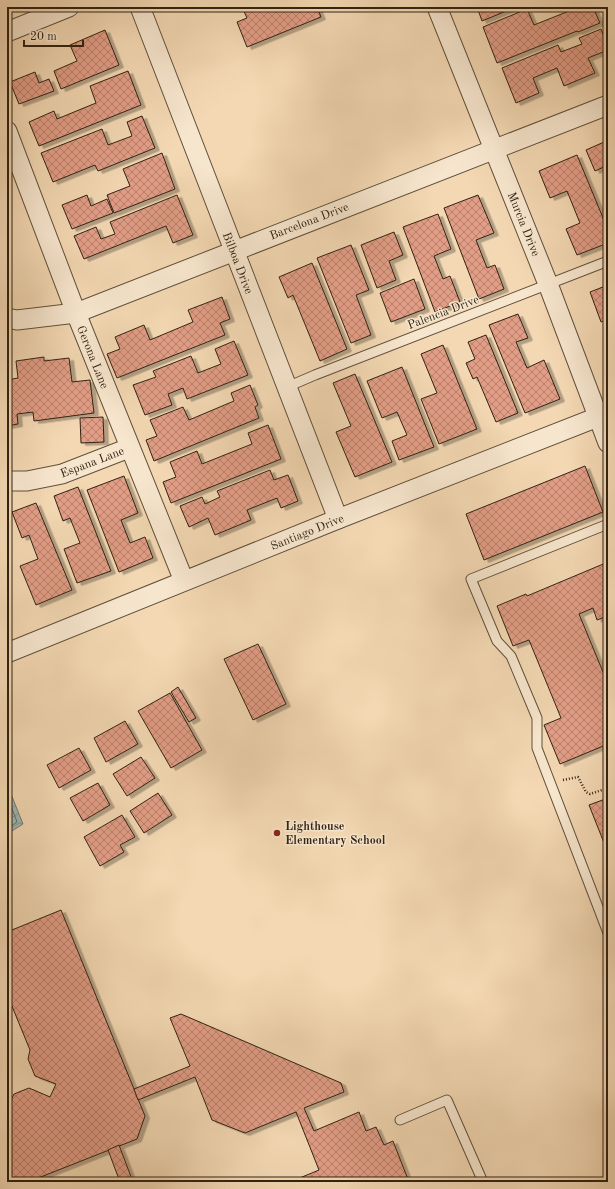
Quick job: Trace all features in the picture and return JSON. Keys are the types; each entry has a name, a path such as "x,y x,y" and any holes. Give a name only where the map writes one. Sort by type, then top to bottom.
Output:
{"street":[{"path":"7,32 68,7"},
{"name":"Bilboa Drive","path":"140,7 338,519"},
{"name":"Murcia Drive","path":"437,7 548,284 603,415 608,443"},
{"name":"Barcelona Drive","path":"7,318 17,320 76,313 608,105"},
{"name":"Gerona Lane","path":"7,131 129,448 184,581"},
{"name":"Santiago Drive","path":"7,653 338,519 603,415"},
{"name":"Espana Lane","path":"7,481 26,481 62,474 129,448"}],"lane":[{"name":"Palencia Drive","path":"286,387 608,261"},
{"path":"608,524 472,580 497,641 511,656 537,718 537,748 608,933"},
{"path":"400,1120 447,1100 483,1182"}],"path":[{"path":"550,783 578,777 586,792 590,794 608,788"}],"water":[{"path":"7,784 23,824 7,834"}],"building":[{"path":"242,7 317,7 321,17 247,47 237,22 247,18"},
{"path":"477,7 516,7 482,21"},
{"path":"579,7 593,7 600,23 497,63 483,27 527,9 534,25"},
{"path":"601,29 608,46 608,50 588,58 595,73 564,86 557,68 533,78 539,93 516,103 502,68 558,45 561,52 582,44 579,38"},
{"path":"105,30 119,65 61,89 54,71 77,61 70,45"},
{"path":"128,71 141,105 39,146 29,122 54,111 57,119 96,103 90,86"},
{"path":"35,72 39,83 49,79 54,91 19,104 10,82"},
{"path":"142,116 155,148 98,171 95,165 53,182 41,153 102,129 108,145 132,136 127,122"},
{"path":"604,142 608,147 608,171 606,166 595,171 586,150"},
{"path":"162,153 175,189 114,213 107,195 130,186 123,169"},
{"path":"577,155 608,230 608,243 577,255 566,229 580,223 567,191 550,198 539,171"},
{"path":"87,195 91,206 107,199 113,213 72,229 62,205"},
{"path":"177,195 193,235 173,243 166,226 84,259 74,236 96,227 101,239 115,234 110,222"},
{"path":"478,195 494,233 476,240 487,268 495,265 504,289 479,299 444,208"},
{"path":"438,214 451,249 434,256 443,279 450,276 460,302 435,312 403,227"},
{"path":"394,232 403,255 389,261 396,280 377,288 361,245"},
{"path":"351,245 369,290 356,295 371,335 351,343 317,258"},
{"path":"312,263 347,349 320,361 293,295 288,298 279,277"},
{"path":"414,279 425,309 391,322 380,293"},
{"path":"608,285 608,319 601,322 590,292"},
{"path":"222,297 230,319 220,323 225,335 117,378 107,354 120,349 115,337 144,325 150,340 193,322 188,310"},
{"path":"518,314 528,338 516,342 527,368 544,360 560,399 525,413 489,325"},
{"path":"486,335 518,413 496,422 477,377 473,379 466,363 475,359 468,342"},
{"path":"234,341 248,375 187,399 183,388 168,394 172,405 145,415 133,385 156,377 153,371 191,356 198,373 221,364 215,349"},
{"path":"443,345 477,429 439,444 421,399 437,393 421,354"},
{"path":"44,357 44,361 69,358 72,382 90,380 94,413 34,421 33,412 17,414 18,424 7,426 7,380 18,378 16,361"},
{"path":"402,367 434,447 399,460 392,441 407,435 397,412 382,418 367,381"},
{"path":"355,374 392,462 355,477 336,432 351,426 333,383"},
{"path":"250,385 258,405 255,407 259,418 154,461 146,440 157,436 150,420 183,407 189,420 234,401 231,393"},
{"path":"103,417 104,442 81,443 80,418"},
{"path":"268,425 281,459 171,503 163,482 176,477 170,462 197,451 202,464 252,444 248,433"},
{"path":"585,466 603,512 484,560 466,514"},
{"path":"270,470 274,480 288,475 298,501 281,508 277,498 247,510 251,520 215,535 208,518 189,527 180,506 202,497 205,504 220,497 217,491"},
{"path":"124,476 138,513 121,520 130,543 145,537 153,558 119,572 87,490"},
{"path":"78,487 111,571 77,583 64,549 80,543 70,518 63,521 54,496"},
{"path":"36,503 72,590 36,605 20,566 38,559 29,535 22,538 12,512"},
{"path":"608,562 608,625 605,617 597,620 593,608 579,614 608,684 608,744 560,764 544,725 561,718 529,640 513,646 497,606 526,594 527,596"},
{"path":"258,644 286,704 253,720 224,659"},
{"path":"178,687 196,718 189,722 171,692"},
{"path":"170,693 202,750 171,768 138,711"},
{"path":"125,721 138,744 106,762 94,738"},
{"path":"79,748 91,770 59,788 47,765"},
{"path":"141,757 155,778 127,796 113,774"},
{"path":"98,783 110,805 83,821 70,798"},
{"path":"158,793 172,815 144,833 130,811"},
{"path":"608,798 608,853 589,805"},
{"path":"122,815 135,837 120,845 124,852 100,866 84,837"},
{"path":"61,910 145,1116 137,1139 28,1182 7,1182 7,1102 11,1100 14,1094 29,1088 50,1097 56,1084 35,1076 28,1059 30,1050 7,994 7,932"},
{"path":"181,1014 341,1083 344,1092 304,1108 314,1131 359,1112 366,1131 376,1127 384,1145 393,1141 409,1182 290,1182 319,1170 296,1112 245,1133 212,1120 195,1077 138,1100 134,1089 190,1066 170,1018"},
{"path":"119,1145 133,1182 120,1182 108,1150"}],"place":[{"name":"Lighthouse Elementary School","path":"277,833"}]}
